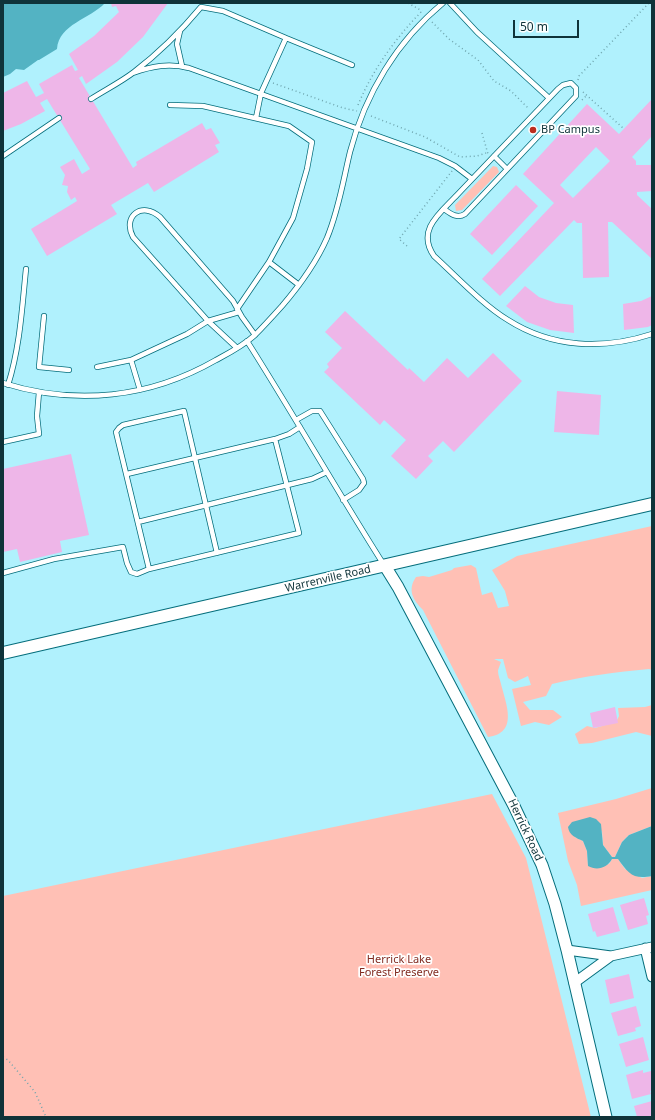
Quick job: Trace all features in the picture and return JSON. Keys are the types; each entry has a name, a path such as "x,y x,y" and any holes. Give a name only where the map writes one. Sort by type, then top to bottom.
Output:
{"main road":[{"name":"Warrenville Road","path":"3,653 652,504"}],"street":[{"name":"Herrick Road","path":"385,566 398,587 503,785 530,839 546,877 567,950 606,1117"},
{"path":"567,950 611,956 649,948 652,977"},
{"path":"574,983 611,956"}],"lane":[{"path":"26,269 22,314 15,363 6,384 38,392 73,396 98,396 128,393 181,378 209,365 237,348 255,335 306,276 327,239 341,196 350,152 373,90 392,57 420,24 443,3"},
{"path":"450,3 477,32 549,98"},
{"path":"133,74 159,52 201,7 223,11 352,65"},
{"path":"180,31 177,44 182,66"},
{"path":"256,118 261,93 286,38"},
{"path":"91,99 146,68 159,65 182,66 261,93 439,158 455,166 472,179"},
{"path":"444,209 454,216 462,216 576,96 576,88 571,83 562,85 444,209 428,231 427,242 431,251 479,297 508,320 538,334 567,343 602,345 633,340 652,334"},
{"path":"97,367 131,360 187,334 208,321 238,310 269,262 293,218 307,169 312,142 289,126 203,106 170,105"},
{"path":"3,156 59,118"},
{"path":"494,156 507,169"},
{"path":"237,348 208,321 133,237 129,225 131,218 136,213 142,210 148,210 154,212 160,217 233,301 255,335"},
{"path":"269,262 299,285"},
{"path":"44,316 39,368 69,370"},
{"path":"247,341 343,500 385,566"},
{"path":"131,360 140,390"},
{"path":"3,442 39,434 37,416 38,392"},
{"path":"149,569 116,432 123,425 184,411 192,441 194,458 218,552"},
{"path":"296,420 312,411 320,411 363,479 364,483 359,490 343,500"},
{"path":"126,474 275,439 300,427"},
{"path":"3,573 54,559 123,547 131,572 137,574 149,569 299,533 275,439"},
{"path":"138,522 312,479 327,472"}],"path":[{"path":"408,3 424,14"},
{"path":"582,85 578,78 579,76 649,3"},
{"path":"431,21 445,36 478,60 494,81 518,97 534,114"},
{"path":"271,82 344,108 358,111"},
{"path":"583,89 583,92 623,128"},
{"path":"371,116 425,137 460,157 477,156 486,153"},
{"path":"407,246 399,239 449,176 460,157"},
{"path":"3,1057 8,1060 35,1092 46,1117"}],"green space":[{"path":"493,166 497,167 499,172 462,210 456,211 455,205"},
{"path":"652,526 652,670 624,671 552,684 546,696 523,702 530,710 553,710 562,717 549,725 535,722 521,726 512,689 531,685 528,676 515,682 508,678 503,659 494,659 501,662 498,673 508,716 507,724 504,730 498,734 488,737 423,610 412,595 412,586 416,577 429,577 452,570 454,568 471,565 476,568 482,595 492,592 498,608 509,606 505,591 492,570 517,556"},
{"path":"652,705 652,736 636,732 592,743 579,744 575,734 587,726 595,728 616,722 619,716 618,708 645,707"},
{"path":"652,788 652,826 629,835 622,842 615,857 612,857 603,845 602,831 575,837 583,841 587,851 588,866 609,864 612,859 618,859 625,869 642,878 652,876 652,890 581,906 577,885 568,861 558,813 616,799"},
{"name":"Herrick Lake Forest Preserve","path":"492,794 526,858 591,1117 3,1117 3,896"}],"water":[{"path":"3,3 105,3 99,9 69,28 59,41 57,49 24,70 16,69 3,77"},
{"path":"590,817 596,819 601,824 603,845 612,857 615,857 622,842 629,835 652,826 652,876 640,877 628,872 618,859 612,859 602,868 591,868 588,866 587,851 583,841 571,834 568,827 572,822"}],"building":[{"path":"111,3 168,3 143,37 117,62 86,84 82,76 79,78 133,168 137,165 136,162 202,123 206,130 211,128 220,143 215,145 219,152 154,192 148,183 111,205 117,214 47,256 31,229 77,201 75,197 71,200 67,192 68,186 62,185 65,175 60,167 74,159 82,174 90,169 47,99 40,103 45,111 21,124 3,131 3,93 27,81 36,97 44,93 39,84 72,65 75,71 78,70 69,54 94,36 119,12 116,6 112,7"},
{"path":"652,99 652,136 632,157 636,161 636,165 652,165 652,191 637,192 637,195 652,209 652,259 612,222 608,222 609,277 583,278 582,223 577,223 574,220 500,296 482,279 554,203 523,174 587,104 619,134","holes":["596,147 610,161 573,198 560,185"]},
{"path":"516,185 538,206 492,255 470,234"},
{"path":"525,286 539,297 556,303 573,305 574,333 550,330 527,322 506,306"},
{"path":"652,296 652,325 648,327 624,330 623,304 641,301"},
{"path":"345,311 408,370 409,368 424,382 447,358 468,378 493,353 522,381 454,452 443,441 428,456 433,461 416,479 391,456 406,440 384,420 380,425 324,372 329,367 327,364 342,348 325,332"},
{"path":"557,391 601,395 599,435 554,432"},
{"path":"71,454 89,535 60,541 62,552 20,562 17,549 3,552 3,469"},
{"path":"615,707 618,723 593,728 590,713"},
{"path":"644,898 649,915 646,916 648,924 628,930 620,905"},
{"path":"613,907 620,931 597,937 595,931 593,932 588,914"},
{"path":"629,974 634,998 610,1004 605,980"},
{"path":"636,1006 641,1026 635,1028 636,1031 618,1036 611,1013"},
{"path":"643,1037 649,1060 626,1067 619,1044"},
{"path":"643,1070 643,1073 651,1071 651,1094 632,1099 626,1075"},
{"path":"652,1101 652,1117 637,1117 634,1106"}],"place":[{"name":"BP Campus","path":"533,130"}]}
